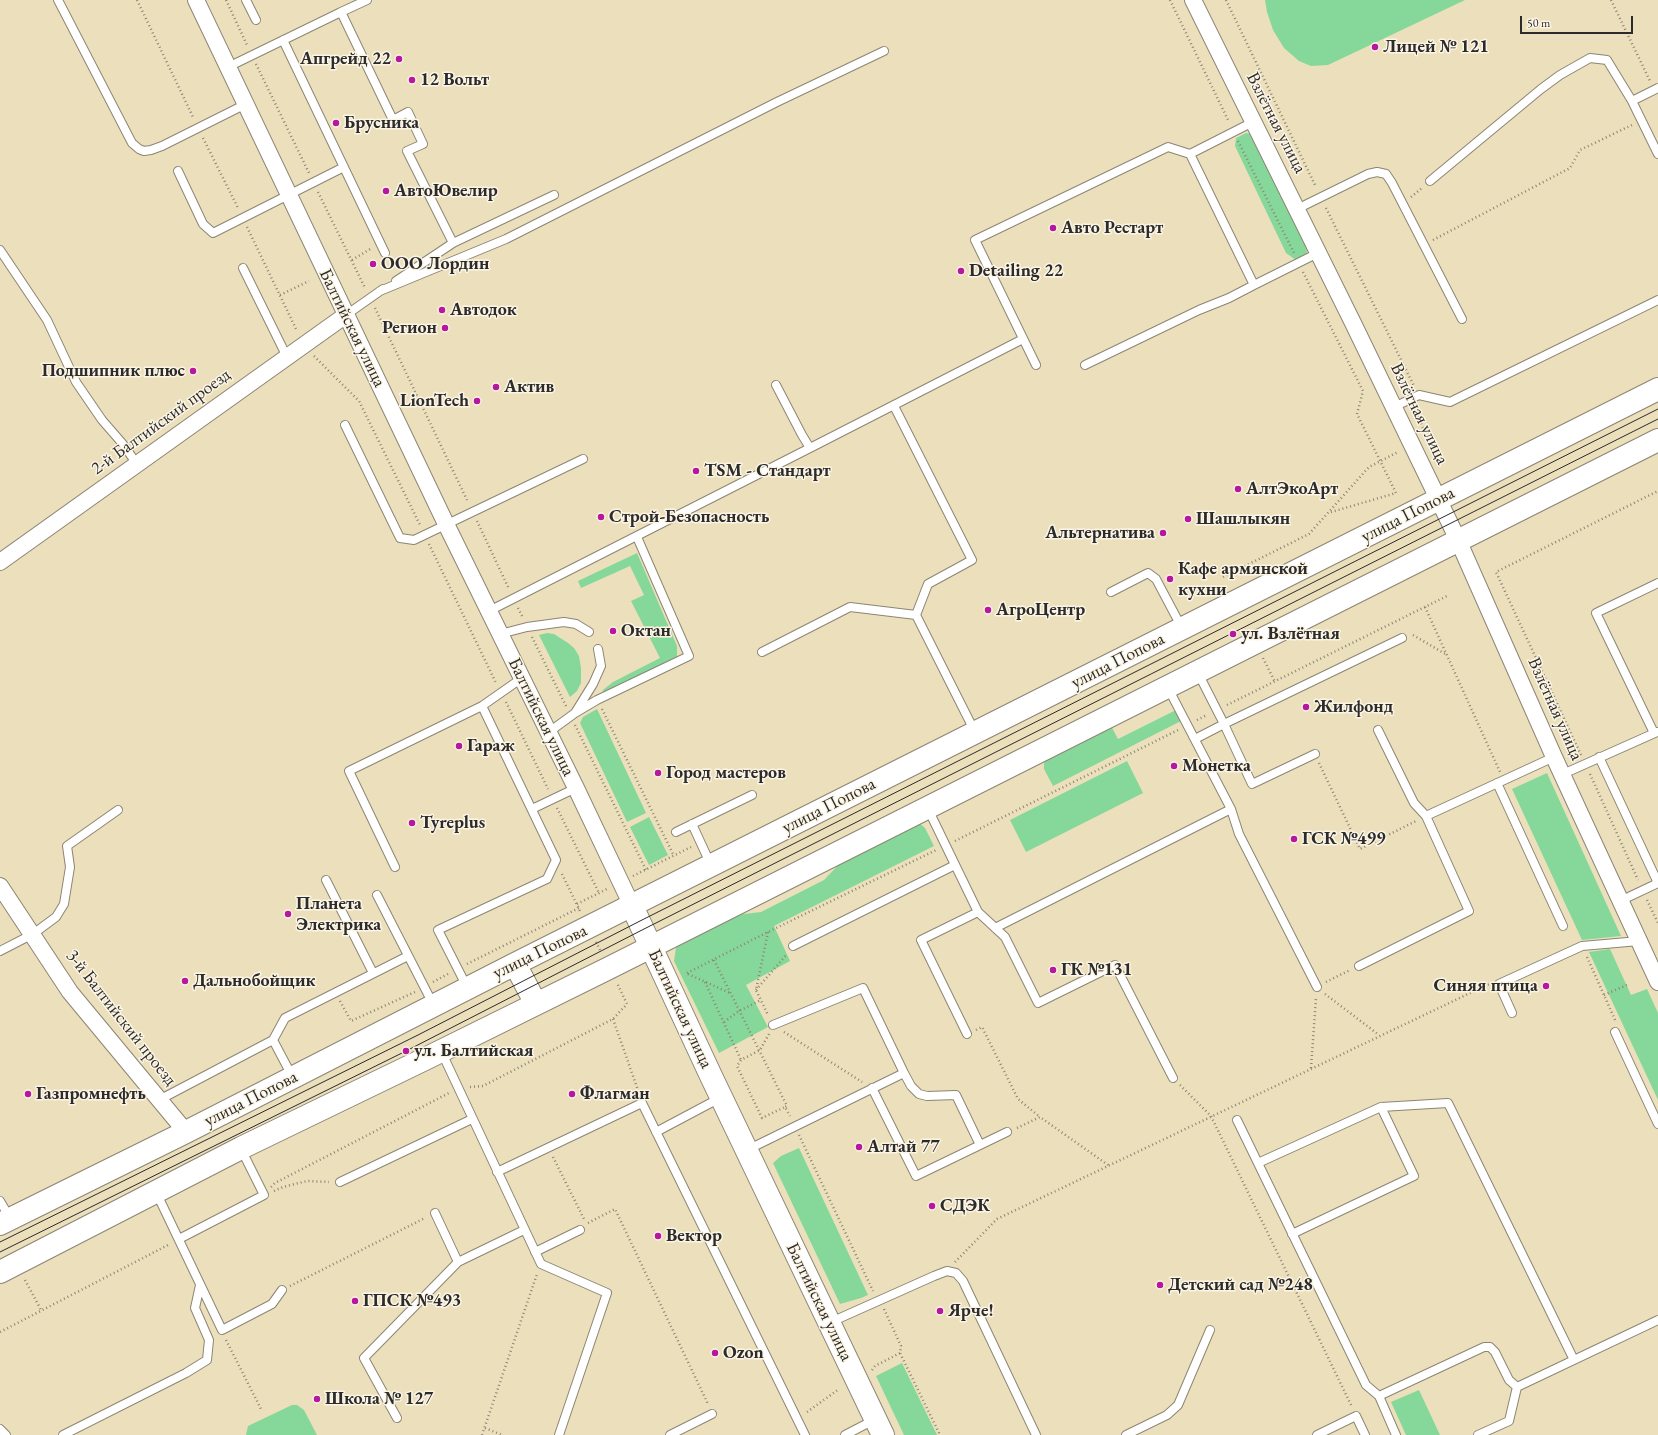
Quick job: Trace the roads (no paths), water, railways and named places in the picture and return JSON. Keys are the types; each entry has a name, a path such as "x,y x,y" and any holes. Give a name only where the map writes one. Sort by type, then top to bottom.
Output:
{"main road":[{"name":"улица Попова","path":"3,1215 186,1132 515,964 1658,389"},
{"path":"0,1272 240,1148 651,947 1658,440"},
{"name":"Балтийская улица","path":"632,906 721,1097 879,1427"},
{"path":"515,964 536,1004"}],"street":[{"name":"Балтийская улица","path":"196,0 446,524 549,732 632,906"},
{"name":"Взлётная улица","path":"1193,0 1439,499 1554,757 1658,982"},
{"name":"2-й Балтийский проезд","path":"0,562 346,315"},
{"name":"3-й Балтийский проезд","path":"0,886 70,992 186,1132"}],"lane":[{"path":"58,0 132,143 139,149 144,151 156,148 246,104"},
{"path":"246,0 256,20"},
{"path":"228,67 367,0"},
{"path":"341,12 393,120 408,112 423,144 407,152 453,243"},
{"path":"283,40 385,253"},
{"path":"380,291 506,239 777,102 884,50"},
{"path":"1430,181 1541,89 1560,75 1590,58 1607,60 1632,101 1658,154"},
{"path":"1632,101 1656,89"},
{"path":"1036,365 975,240 1168,147 1190,154 1253,122"},
{"path":"1190,154 1254,285"},
{"path":"178,171 203,224 213,233 344,167"},
{"path":"1297,210 1368,174 1377,172 1386,174 1462,319"},
{"path":"346,315 453,243 554,195"},
{"path":"0,250 47,320 76,382 102,420 122,443 137,464"},
{"path":"1085,365 1199,310 1229,298 1318,253"},
{"path":"243,268 287,357"},
{"path":"1394,408 1419,395 1450,402 1658,300"},
{"path":"489,611 1023,340"},
{"path":"776,384 810,448"},
{"path":"894,406 972,560 928,584 916,615 975,732"},
{"path":"346,425 400,538 414,540 583,459"},
{"path":"549,732 573,714 597,700 689,656 637,537"},
{"path":"1111,592 1148,573 1156,579 1182,628"},
{"path":"1563,774 1656,732 1596,613 1658,583"},
{"path":"762,652 850,607 916,615"},
{"path":"500,634 527,627 564,622 576,624 588,632"},
{"path":"1195,739 1402,638"},
{"path":"573,714 593,684 601,666 598,650"},
{"path":"1197,672 1224,724 1252,784 1315,754"},
{"path":"395,867 349,771 482,706 522,678"},
{"path":"1168,687 1231,809 1239,834 1316,987"},
{"path":"468,988 438,930 546,879 556,860 482,706"},
{"path":"1358,966 1469,911 1426,816 1414,803 1378,730"},
{"path":"1426,816 1554,757"},
{"path":"1599,757 1658,883 1620,901"},
{"path":"1497,783 1563,926"},
{"path":"532,809 576,788"},
{"path":"676,832 752,795"},
{"path":"928,808 978,912 1005,937 1038,1003 1115,965 1173,1078"},
{"path":"995,928 1231,809"},
{"path":"0,952 33,934 56,917 64,904 70,867 67,846 118,810"},
{"path":"692,824 712,866"},
{"path":"793,946 955,865"},
{"path":"326,880 373,974"},
{"path":"377,895 434,1005"},
{"path":"967,1034 921,940 978,912"},
{"path":"1512,1013 1499,984 1582,946 1640,941"},
{"path":"159,1100 273,1040 286,1018 408,956"},
{"path":"773,1025 863,988 911,1086 919,1094 927,1096 956,1095 980,1145"},
{"path":"1615,1032 1656,1113 1658,1124"},
{"path":"273,1040 292,1077"},
{"path":"441,1051 541,1264 607,1294 559,1435"},
{"path":"747,1150 904,1073"},
{"path":"872,1088 916,1176 1007,1132"},
{"path":"656,1132 721,1097"},
{"path":"497,1172 642,1103 805,1435"},
{"path":"1258,1163 1381,1107 1448,1103 1574,1360"},
{"path":"1292,1234 1414,1176 1381,1107"},
{"path":"340,1182 472,1119"},
{"path":"1237,1120 1366,1385 1379,1396 1396,1435"},
{"path":"179,1239 264,1195 240,1148"},
{"path":"156,1191 222,1330 272,1304 282,1290"},
{"path":"434,1213 458,1262"},
{"path":"397,1418 364,1358 458,1262 524,1230"},
{"path":"535,1252 580,1230"},
{"path":"829,1323 947,1271 956,1273 963,1281 1036,1435"},
{"path":"63,1435 186,1373 206,1360 208,1340 195,1308 200,1285"},
{"path":"1517,1387 1658,1320"},
{"path":"1126,1435 1167,1415 1178,1405 1210,1330"},
{"path":"1379,1396 1484,1347 1490,1347 1495,1352 1509,1380 1517,1387"},
{"path":"1478,1435 1509,1421 1517,1387"},
{"path":"670,1435 712,1414"},
{"path":"1317,1435 1356,1416 1365,1435"},
{"path":"845,1435 879,1427"},
{"path":"0,1429 6,1435"}],"tram line":[{"path":"0,1242 418,1035 640,921 1658,409"},
{"path":"0,1252 406,1051 644,929 1658,419"}],"place":[{"name":"Лицей № 121","path":"1375,47"},
{"name":"Апгрейд 22","path":"399,59"},
{"name":"12 Вольт","path":"412,80"},
{"name":"Брусника","path":"336,123"},
{"name":"АвтоЮвелир","path":"386,191"},
{"name":"Авто Рестарт","path":"1053,228"},
{"name":"ООО Лордин","path":"373,264"},
{"name":"Detailing 22","path":"961,271"},
{"name":"Автодок","path":"442,310"},
{"name":"Регион","path":"445,328"},
{"name":"Подшипник плюс","path":"193,371"},
{"name":"Актив","path":"496,387"},
{"name":"LionTech","path":"477,401"},
{"name":"TSM - Стандарт","path":"696,471"},
{"name":"АлтЭкоАрт","path":"1238,489"},
{"name":"Строй-Безопасность","path":"601,517"},
{"name":"Шашлыкян","path":"1188,519"},
{"name":"Альтернатива","path":"1163,533"},
{"name":"Кафе армянской кухни","path":"1170,579"},
{"name":"АгроЦентр","path":"988,610"},
{"name":"Октан","path":"613,631"},
{"name":"ул. Взлётная","path":"1233,634"},
{"name":"Жилфонд","path":"1306,707"},
{"name":"Гараж","path":"459,746"},
{"name":"Монетка","path":"1174,766"},
{"name":"Город мастеров","path":"658,773"},
{"name":"Tyreplus","path":"412,823"},
{"name":"ГСК №499","path":"1294,839"},
{"name":"Планета Электрика","path":"288,914"},
{"name":"ГК №131","path":"1053,970"},
{"name":"Дальнобойщик","path":"185,981"},
{"name":"Синяя птица","path":"1546,986"},
{"name":"ул. Балтийская","path":"406,1051"},
{"name":"Газпромнефть","path":"28,1094"},
{"name":"Флагман","path":"572,1094"},
{"name":"Алтай 77","path":"859,1147"},
{"name":"СДЭК","path":"932,1206"},
{"name":"Вектор","path":"658,1236"},
{"name":"Детский сад №248","path":"1160,1285"},
{"name":"ГПСК №493","path":"355,1301"},
{"name":"Ярче!","path":"940,1311"},
{"name":"Ozon","path":"715,1353"},
{"name":"Школа № 127","path":"317,1399"}]}
